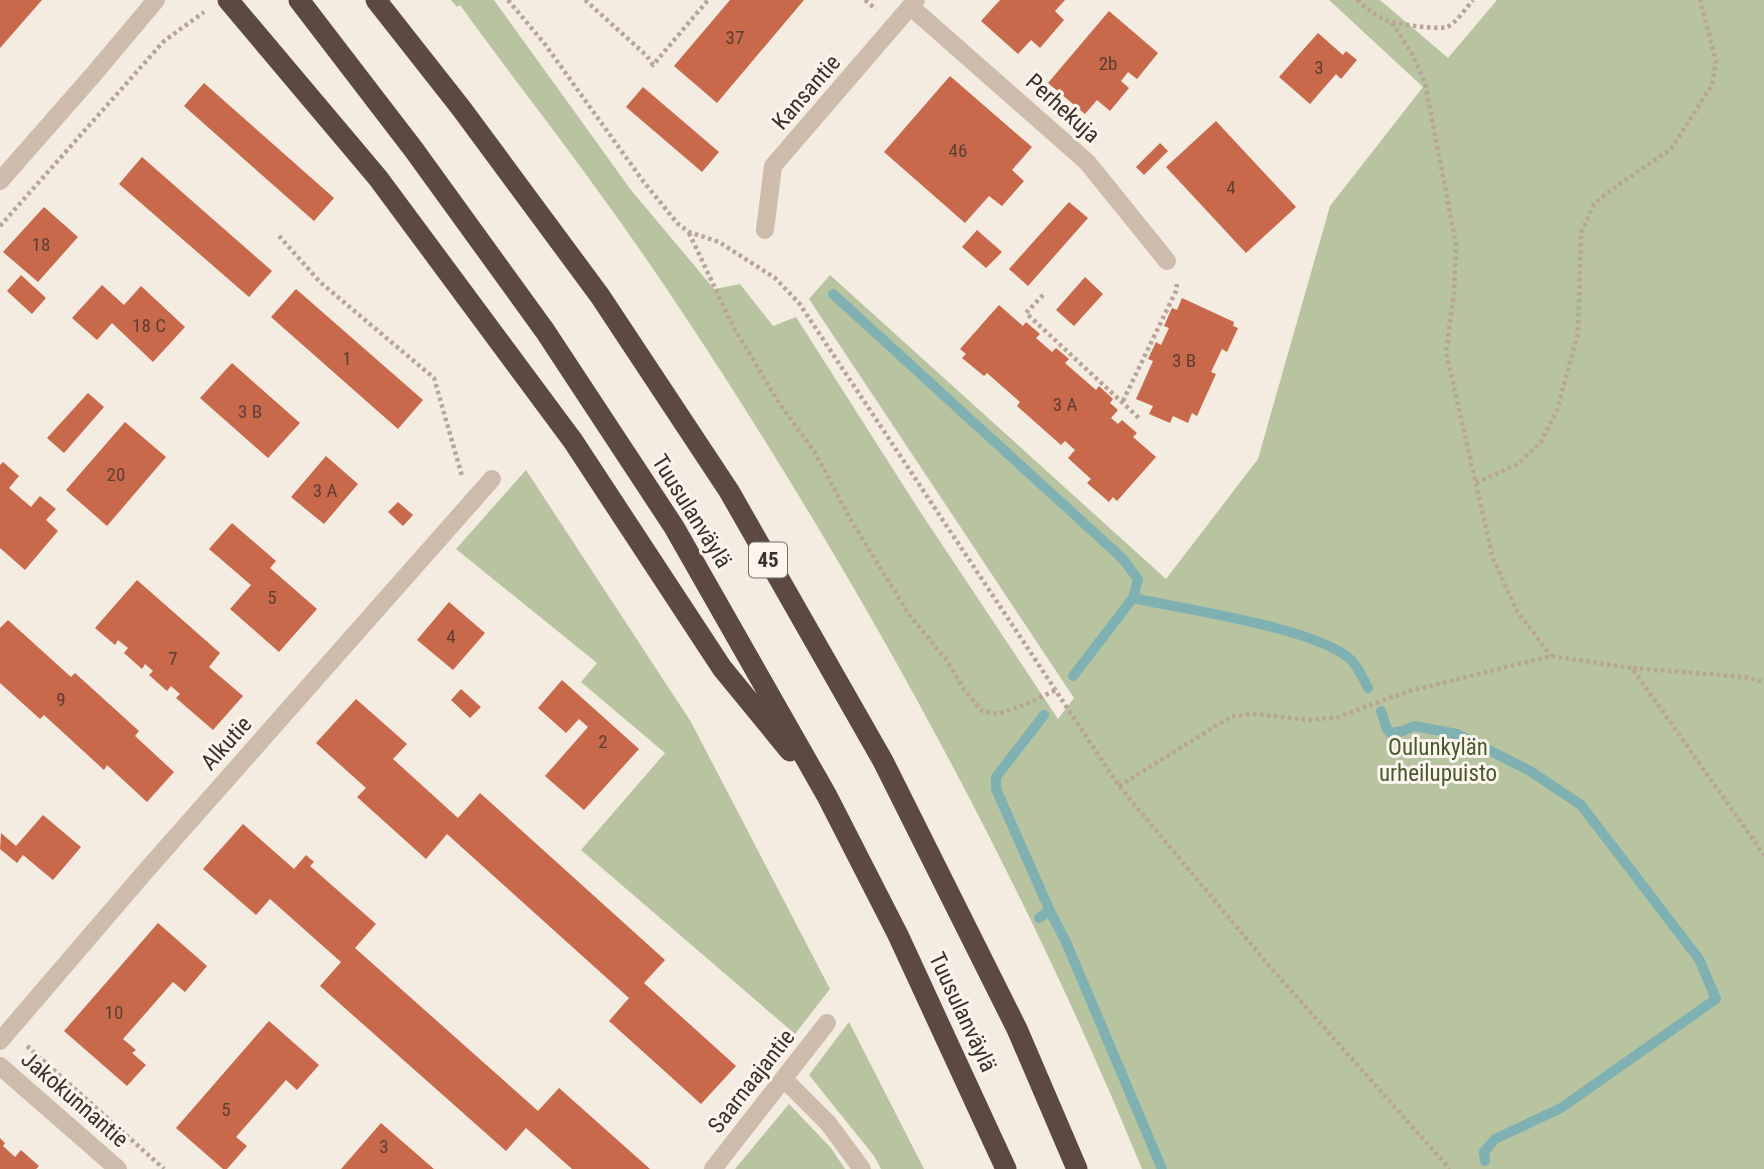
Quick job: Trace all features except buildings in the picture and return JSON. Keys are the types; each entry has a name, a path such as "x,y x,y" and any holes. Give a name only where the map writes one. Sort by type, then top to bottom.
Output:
{"highway":[{"name":"Tuusulanväylä","path":"299,0 414,150 553,343 674,527 827,796 898,935 1006,1169"},
{"name":"Tuusulanväylä","path":"376,0 461,108 600,296 729,491 883,761 1017,1029 1077,1169"},
{"path":"227,7 378,178 573,441 722,668 827,796"}],"street":[{"path":"0,181 156,0"},
{"name":"Kansantie","path":"765,230 774,166 913,4"},
{"name":"Perhekuja","path":"913,4 1087,162 1167,261"},
{"name":"Alkutie","path":"5,1036 144,873 492,479"},
{"name":"Saarnaajantie","path":"713,1169 827,1023"},
{"name":"Jakokunnantie","path":"0,1066 118,1169"},
{"path":"784,1079 828,1123 862,1169"}],"path":[{"path":"508,0 544,43 643,181 678,224 689,232 719,242 775,278 799,303 1119,786 1271,968 1450,1169"},
{"path":"585,0 647,56 653,65 708,0"},
{"path":"1357,0 1370,12 1392,23 1411,52 1425,83 1456,244 1454,294 1446,352 1493,559 1517,611 1551,656"},
{"path":"1392,23 1401,22 1434,30 1449,26 1473,0"},
{"path":"1476,483 1518,464 1541,442 1557,410 1578,333 1581,233 1594,204 1671,149 1712,85 1716,61 1700,0"},
{"path":"0,226 164,41 227,7"},
{"path":"689,232 733,326 779,403 814,451 852,522 910,615 945,658 966,692 982,711 998,714 1056,690"},
{"path":"279,236 320,282 433,378 470,504"},
{"path":"1123,401 1176,291 1177,280 1167,261"},
{"path":"1043,295 1026,313 1140,419"},
{"path":"1119,786 1232,716 1256,714 1309,720 1338,717 1406,692 1551,656 1632,667 1745,677 1764,682"},
{"path":"1632,667 1764,855"},
{"path":"5,1036 164,1169"}],"green space":[{"name":"Oulunkylän urheilupuisto","path":"451,0 494,0 631,190 714,289 740,284 773,326 796,317 919,510 1058,719 1074,698 809,299 830,275 1166,579 1258,459 1330,206 1423,87 1329,0 1380,0 1448,58 1497,0 1764,0 1764,1169 1142,1169 1098,1066 1003,863 897,664 841,566 724,376 647,260 460,5 457,7"},
{"path":"526,470 691,722 830,989 795,1034 581,850 665,753 581,682 597,663 456,549"},
{"path":"849,1022 924,1169 881,1169 874,1156 809,1075"},
{"path":"789,1104 831,1148 845,1169 735,1169"}],"waterway":[{"path":"833,294 1122,558 1138,579 1133,598 1073,676"},
{"path":"1133,598 1248,621 1310,638 1351,660 1368,688"},
{"path":"1381,711 1390,733 1414,726 1457,734 1530,771 1581,805 1699,959 1716,999 1561,1108 1495,1139 1484,1152 1485,1161"},
{"path":"1039,918 1050,911 996,789 996,777 1044,715"},
{"path":"1050,911 1066,942 1162,1169"}]}
